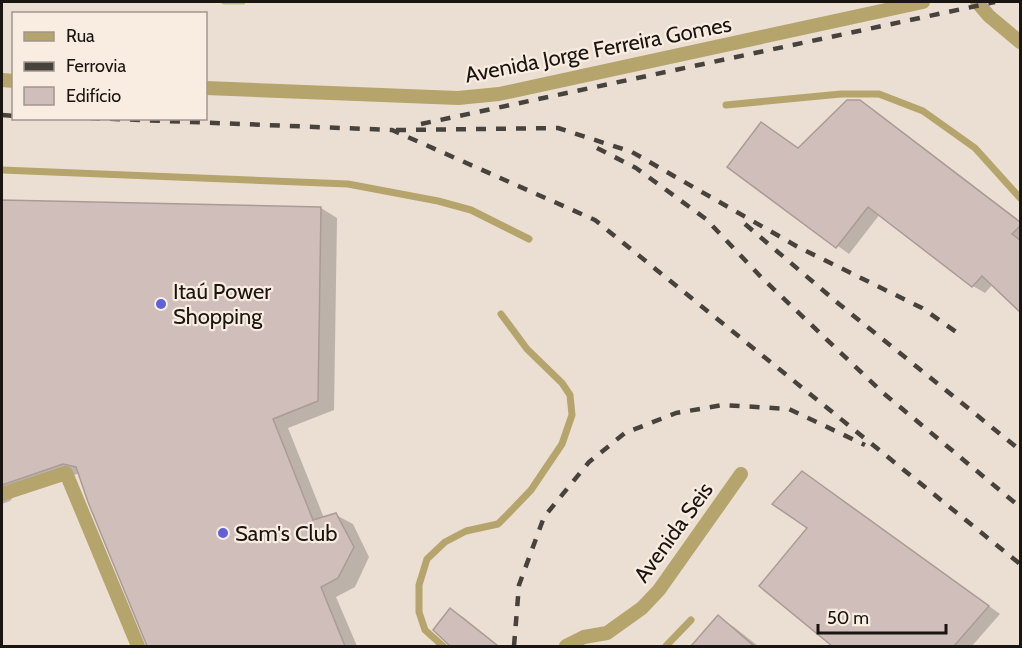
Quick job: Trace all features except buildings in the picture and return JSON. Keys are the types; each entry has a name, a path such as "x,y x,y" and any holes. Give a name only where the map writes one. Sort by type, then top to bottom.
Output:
{"street":[{"name":"Avenida Jorge Ferreira Gomes","path":"207,88 458,98 499,94 923,2"},
{"path":"977,2 989,16 1020,42"},
{"path":"2,494 66,472 138,646"},
{"name":"Avenida Seis","path":"566,646 584,637 606,640 642,608 659,590 741,474"}],"lane":[{"path":"726,105 841,93 879,94 923,111 975,148 1020,198"},
{"path":"2,170 348,184 438,201 471,210 529,238"},
{"path":"443,646 425,630 418,612 419,585 428,559 445,542 466,531 498,524 531,490 562,444 572,415 570,395 562,383 513,333 501,314"},
{"path":"666,646 691,620"}],"waterway":[{"path":"224,2 243,2"}],"railway":[{"path":"421,124 995,2"},
{"path":"2,115 12,116"},
{"path":"140,120 392,130 595,220 1020,564"},
{"path":"396,130 558,128 632,152 798,247 922,308 959,334"},
{"path":"597,148 636,168 706,219 762,278 882,392 1020,507"},
{"path":"745,224 839,304 1020,450"},
{"path":"514,646 519,585 544,517 589,462 625,433 676,413 723,405 789,409 865,445"}],"place":[{"name":"Itaú Power Shopping","path":"161,304"},
{"name":"Sam's Club","path":"223,533"}]}
